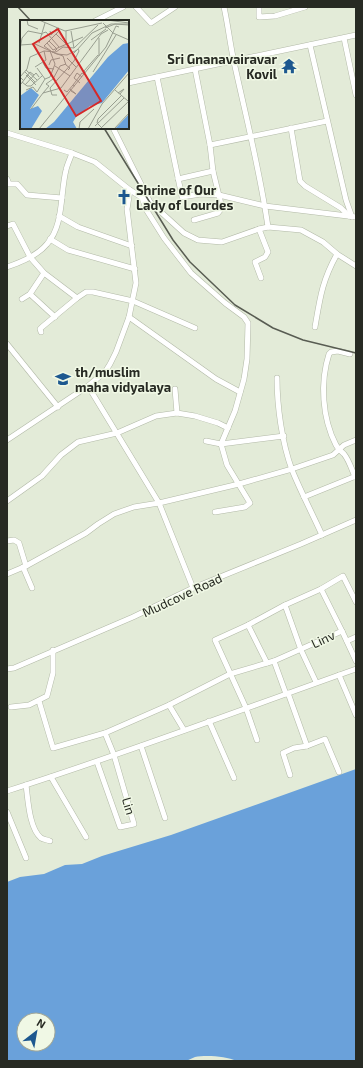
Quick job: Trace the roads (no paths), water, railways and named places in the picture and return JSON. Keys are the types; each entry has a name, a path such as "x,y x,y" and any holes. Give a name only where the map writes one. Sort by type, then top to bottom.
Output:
{"street":[{"path":"97,20 123,7"},
{"path":"136,7 151,23 175,7"},
{"path":"224,7 268,227"},
{"path":"259,7 259,17 275,16 305,7"},
{"path":"129,83 356,35"},
{"path":"344,38 356,95"},
{"path":"310,45 346,200 354,217"},
{"path":"194,220 221,211 222,208 213,171 210,145 195,69"},
{"path":"157,77 182,196 201,194 219,195 265,206 354,217"},
{"path":"210,145 328,121"},
{"path":"291,128 300,181 305,186 354,217"},
{"path":"113,129 150,203"},
{"path":"7,133 72,153 95,162 130,190 150,203 184,233 198,240 222,242 268,227 301,230 323,242 337,254 356,266"},
{"path":"7,267 30,257 47,245 55,231 59,216 66,171 72,153"},
{"path":"178,178 213,171"},
{"path":"7,178 9,184 17,184 27,195 62,198"},
{"path":"7,440 88,386 105,372 110,364 124,334 136,283 127,209 130,190"},
{"path":"142,197 147,211 164,238 191,274 248,323 244,379 235,411 221,444 227,465 250,503 249,505 215,512"},
{"path":"59,216 78,228 132,246"},
{"path":"7,226 13,224 30,257 44,273 77,298"},
{"path":"260,229 268,252 265,256 255,262 261,278"},
{"path":"50,239 68,250 135,269"},
{"path":"315,327 324,279 337,254"},
{"path":"22,299 30,294 44,273"},
{"path":"41,332 40,329 42,327 86,292 93,292 132,302 196,328"},
{"path":"30,294 55,317"},
{"path":"129,317 216,379 240,392"},
{"path":"7,344 58,406"},
{"path":"304,497 355,476 333,437 325,411 324,393 325,373 330,352 336,351 350,354"},
{"path":"277,378 277,398 292,469 322,535"},
{"path":"88,386 159,503 194,588"},
{"path":"175,389 177,414"},
{"path":"7,500 42,476 61,455 78,442 117,433 156,416 177,414 195,416 218,423 228,428"},
{"path":"206,441 221,444 284,436"},
{"path":"7,574 86,533 114,514 134,507 159,503 239,484 292,469 333,455 344,445 356,440"},
{"name":"Mudcove Road","path":"7,669 14,668 53,650 127,620 194,588 356,520"},
{"path":"7,541 14,540 19,543 32,588"},
{"path":"257,740 246,708 215,640 321,589 343,576 356,602"},
{"path":"321,589 342,631"},
{"path":"285,605 301,650 316,682"},
{"path":"248,625 267,663"},
{"name":"Linv","path":"274,661 342,631 356,661"},
{"path":"346,641 356,637"},
{"path":"11,707 29,705 48,696 53,673 53,650"},
{"path":"39,701 54,748 105,733 169,705 230,674 274,661 307,746"},
{"path":"7,791 97,762 287,694 316,682 356,669"},
{"path":"339,675 356,715"},
{"path":"169,705 184,730"},
{"path":"209,721 234,778"},
{"name":"Lin","path":"97,762 120,827 134,824 114,755 105,733"},
{"path":"290,775 283,753 294,748 307,746 325,738 339,772"},
{"path":"141,746 165,818"},
{"path":"50,777 86,837"},
{"path":"26,785 30,813 36,830 41,838 50,841"},
{"path":"7,812 26,858"}],"water":[{"path":"356,769 356,1061 236,1061 222,1057 199,1056 186,1061 7,1061 7,882 20,877 44,874 65,865 82,864 102,856 171,835"}],"railway":[{"path":"18,7 30,20"},
{"path":"105,129 173,240 190,262 235,305 273,328 303,340 356,353"}],"place":[{"name":"Sri Gnanavairavar Kovil","path":"289,66"},
{"name":"Shrine of Our Lady of Lourdes","path":"124,197"},
{"name":"th/muslim maha vidyalaya","path":"63,379"}]}
